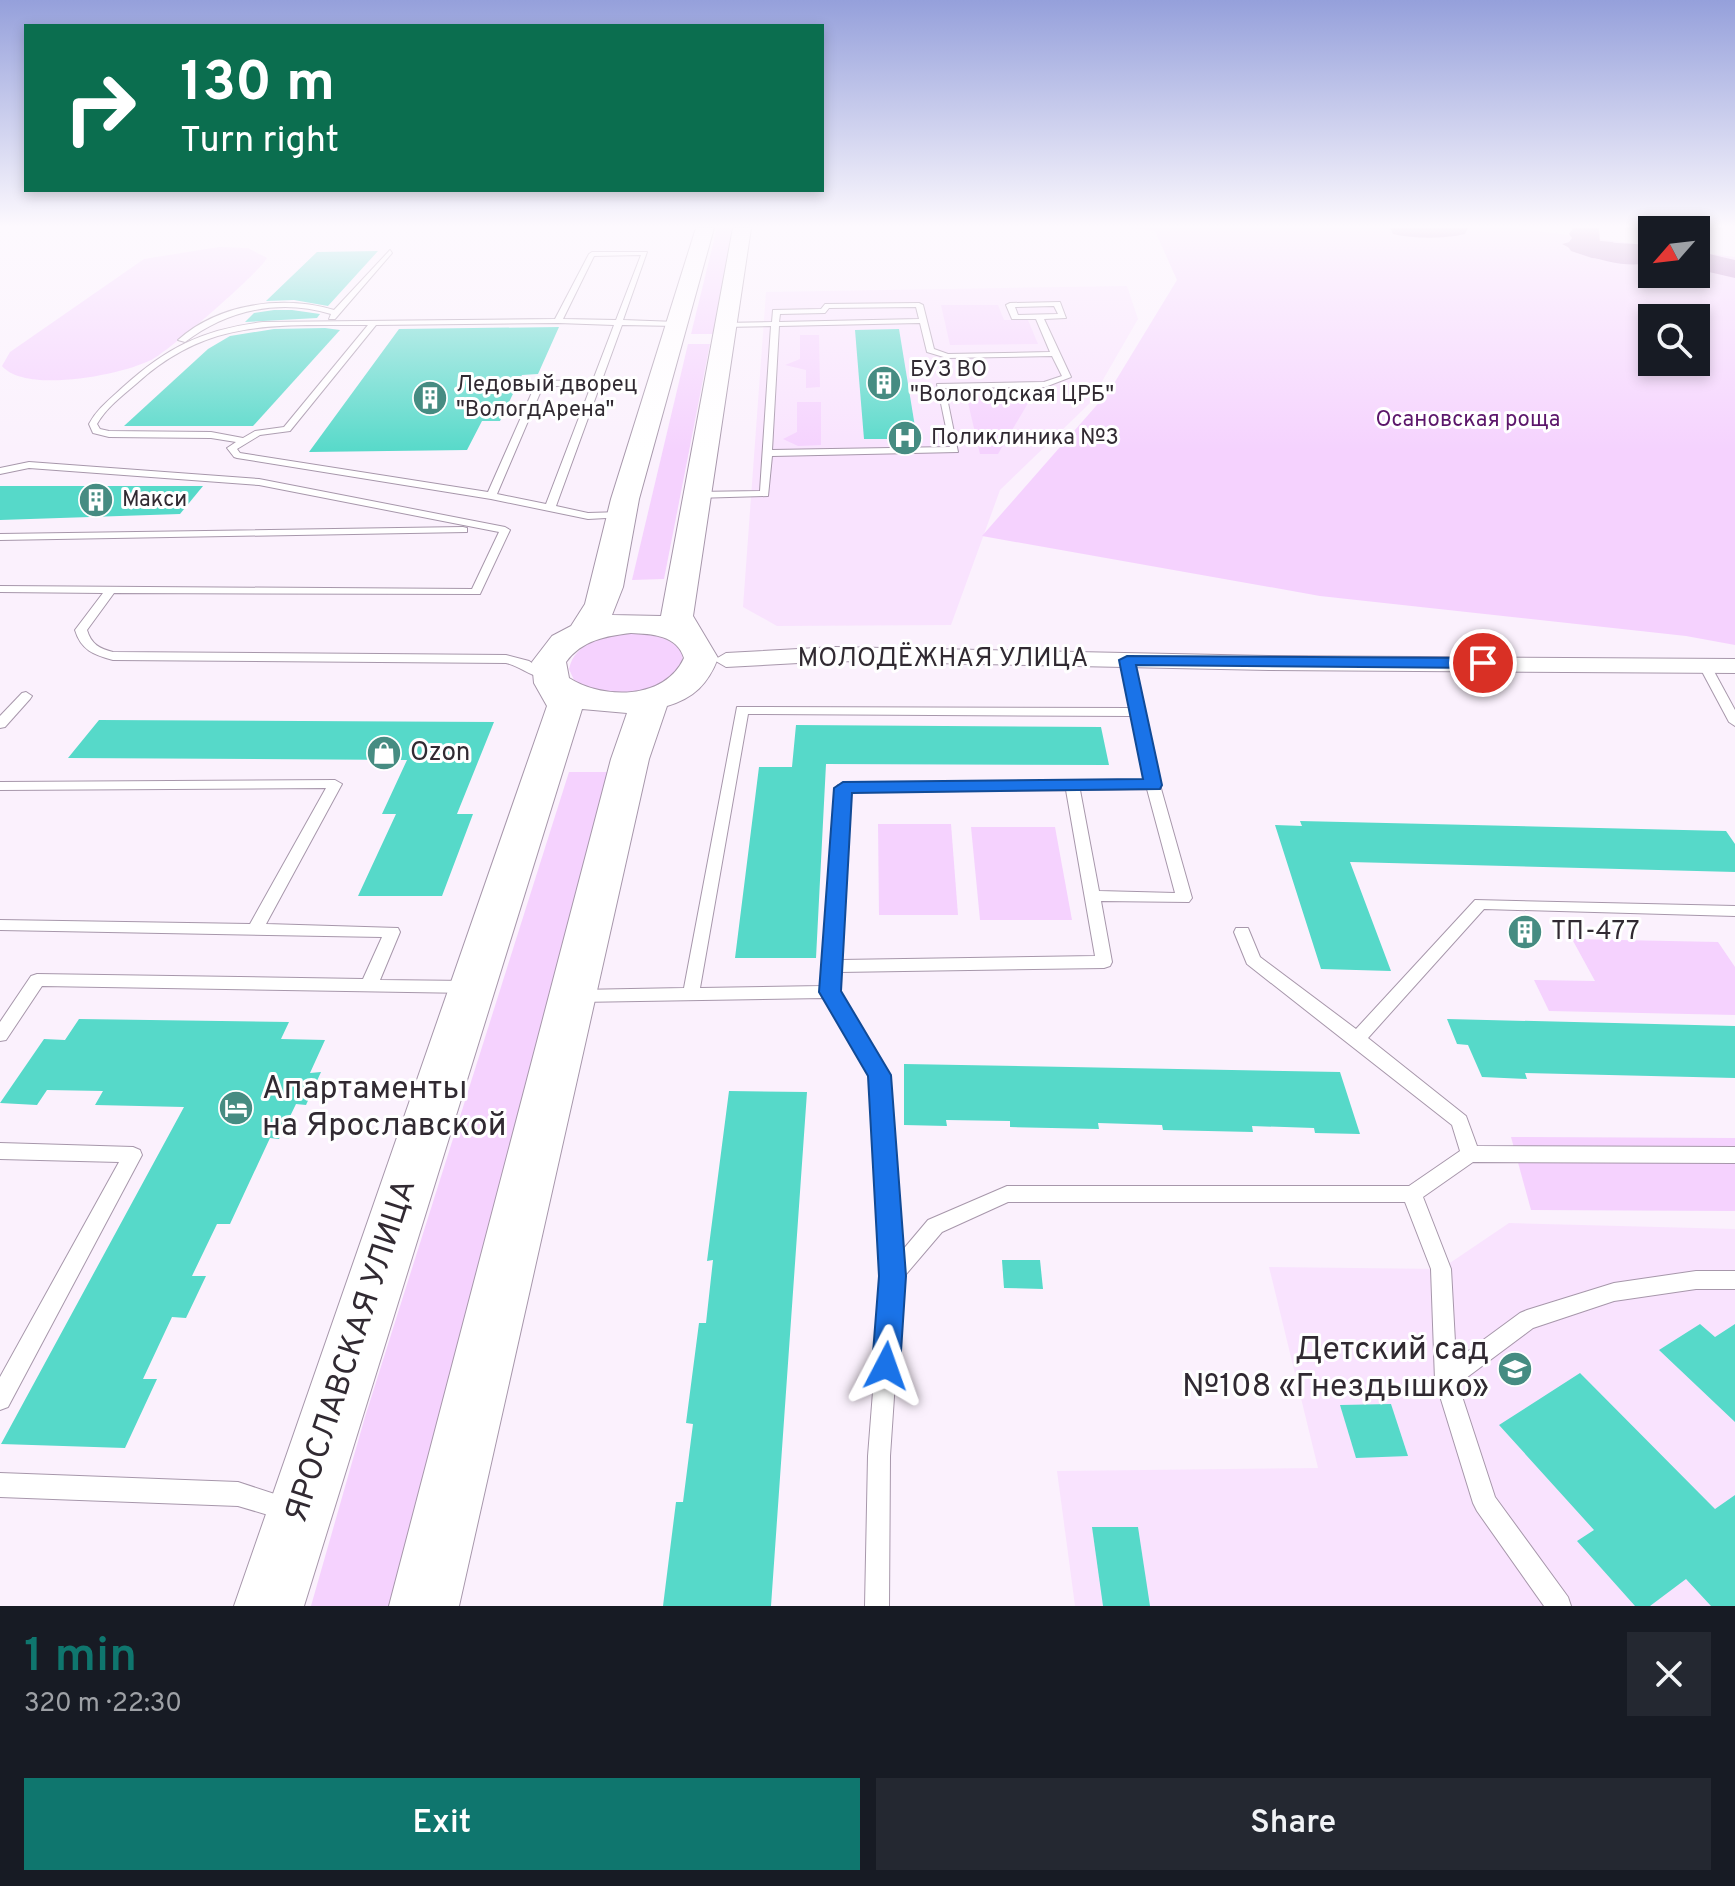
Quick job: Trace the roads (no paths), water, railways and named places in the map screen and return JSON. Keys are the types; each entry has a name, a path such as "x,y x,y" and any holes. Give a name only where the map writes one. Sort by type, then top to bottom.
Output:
{"main road":[{"path":"552,662 595,618 604,595 621,515 683,303"},
{"path":"693,664 677,616 728,303"},
{"path":"552,662 631,623 663,626 693,664"},
{"path":"552,662 590,702 622,704 693,664"},
{"name":"ЯРОСЛАВСКАЯ УЛИЦА","path":"269,1606 565,706 552,662"},
{"path":"424,1606 575,996 630,759 644,715 693,664"}],"street":[{"name":"МОЛОДЁЖНАЯ УЛИЦА","path":"693,664 835,654 1735,666"}],"lane":[{"path":"327,324 345,303"},
{"path":"558,321 567,303"},
{"path":"550,508 626,303"},
{"path":"1057,304 1063,316 1039,317 1015,317 1010,305 1057,304"},
{"path":"336,313 299,305 243,312 199,325 97,416 93,424 96,431 241,440 287,429 374,323"},
{"path":"695,495 765,494 776,312 825,311 825,306 919,305 930,350 947,356 1055,354"},
{"path":"767,453 955,450 940,386 1045,384 1067,377 1039,317"},
{"path":"173,348 215,331 239,326 558,321 677,324"},
{"path":"724,325 923,321"},
{"path":"491,496 540,383 596,383"},
{"path":"241,440 232,448 237,455 491,496 588,516 621,515"},
{"path":"0,471 29,465 259,482 505,530"},
{"path":"0,537 395,528 505,530"},
{"path":"0,589 476,592 505,530"},
{"path":"111,590 81,630 83,639 91,649 113,656 552,662"},
{"path":"1092,896 1184,898 1153,785 1127,660"},
{"path":"1704,664 1735,722"},
{"path":"0,724 26,696"},
{"path":"691,994 742,710 1139,712"},
{"path":"0,786 335,784 256,928"},
{"path":"877,1606 879,1456 892,1276 880,1075 830,992 843,788 1153,785"},
{"path":"832,966 1104,962 1072,786"},
{"path":"1357,1039 1480,904 1735,911"},
{"path":"0,925 392,932 369,985"},
{"path":"1242,932 1253,960 1460,1121 1470,1154"},
{"path":"0,1035 37,980 473,987"},
{"path":"575,996 830,992"},
{"path":"0,1151 133,1155 0,1399"},
{"path":"892,1276 935,1226 1007,1194 1412,1194 1470,1154 1735,1155"},
{"path":"1412,1194 1441,1269 1446,1380 1485,1503 1559,1606"},
{"path":"1446,1380 1527,1320 1614,1292 1696,1280 1735,1280"},
{"path":"0,1485 238,1494 298,1512"}],"place":[{"name":"БУЗ ВО \"Вологодская ЦРБ\"","path":"884,383"},
{"name":"Ледовый дворец \"ВологдАрена\"","path":"430,398"},
{"name":"Поликлиника №3","path":"905,438"},
{"name":"Макси","path":"96,500"},
{"name":"Ozon","path":"384,753"},
{"name":"ТП-477","path":"1525,932"},
{"name":"Апартаменты на Ярославской","path":"236,1108"},
{"name":"Детский сад №108 «Гнездышко»","path":"1515,1369"}],"park label":[{"name":"Осановская роща","path":"1468,420"}]}
